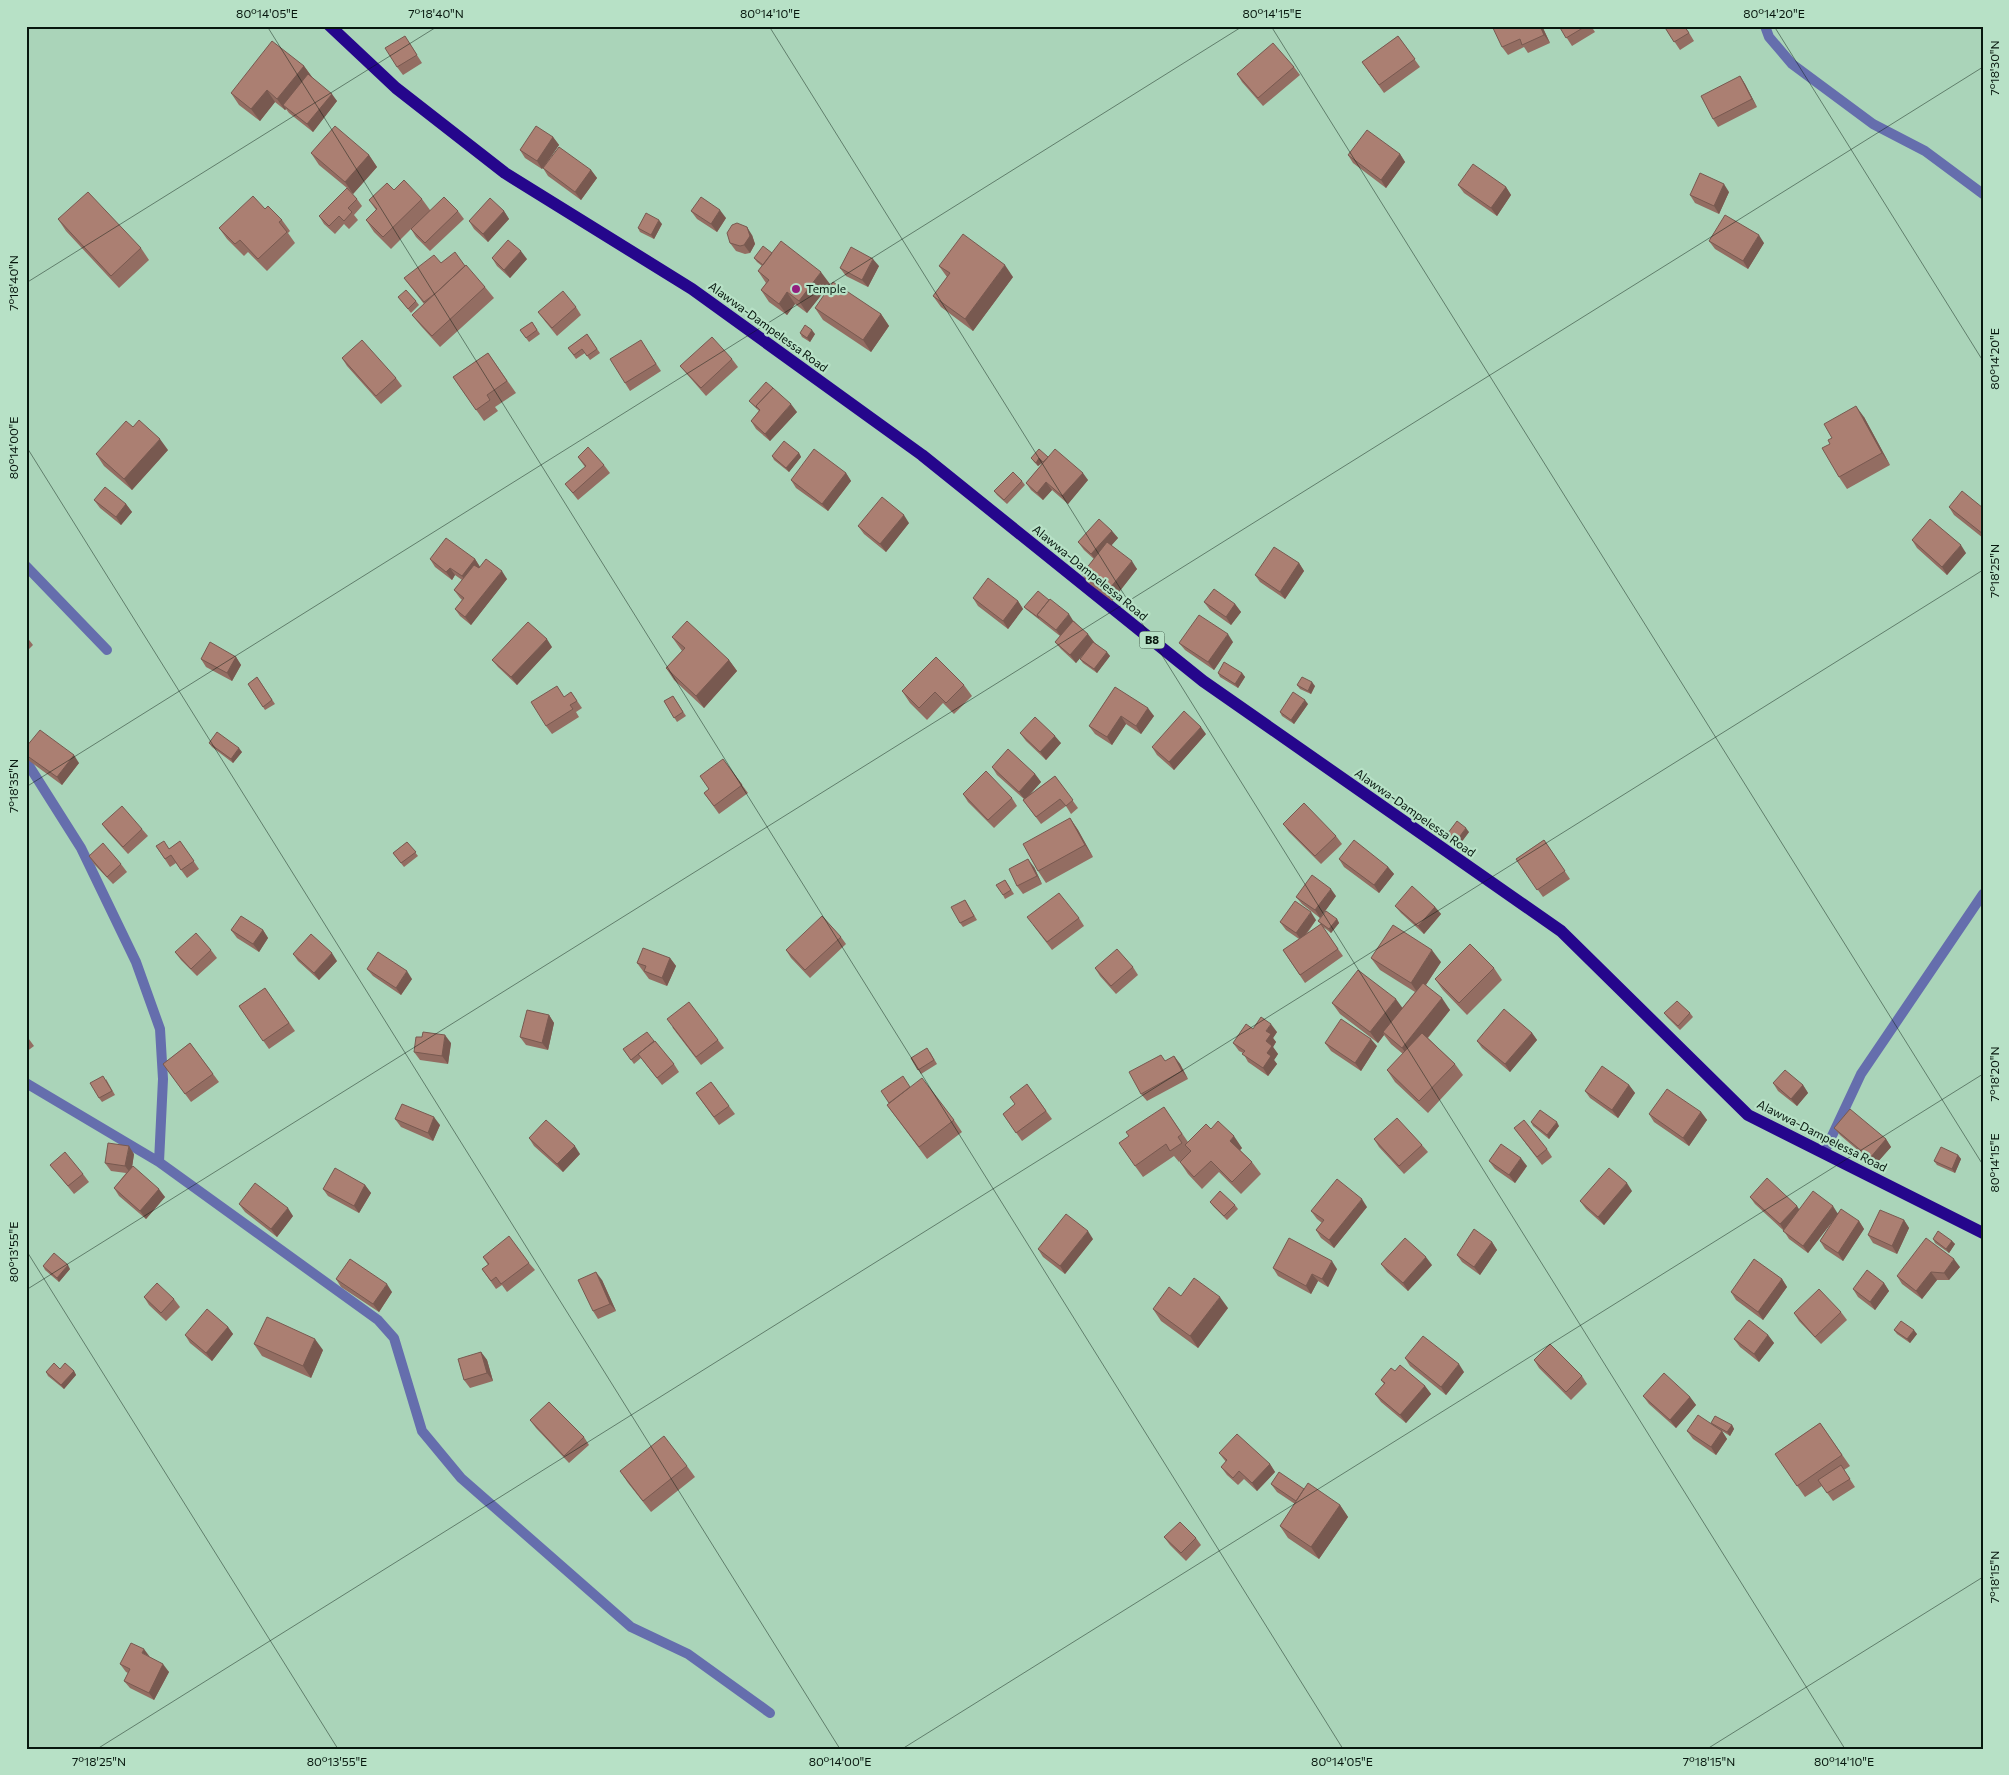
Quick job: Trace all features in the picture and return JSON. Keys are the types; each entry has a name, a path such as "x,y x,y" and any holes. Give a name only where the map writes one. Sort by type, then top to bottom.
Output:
{"main road":[{"name":"Alawwa-Dampelessa Road","path":"330,26 396,88 505,172 692,289 922,455 1203,681 1561,931 1748,1115 1983,1233"}],"street":[{"path":"1765,26 1769,37 1792,64 1873,124 1925,151 1983,194"},
{"path":"26,566 106,650"},
{"path":"26,761 81,848 136,962 160,1029 163,1079 159,1162"},
{"path":"1824,1153 1861,1074 1983,894"},
{"path":"26,1083 159,1162 378,1320 394,1338 422,1431 461,1478 631,1627 688,1654 770,1712"}],"building":[{"path":"1492,26 1540,26 1544,35 1522,45 1520,39 1502,47"},
{"path":"1559,26 1586,26 1566,38"},
{"path":"1664,26 1684,26 1689,33 1674,42"},
{"path":"405,36 417,55 397,67 385,48"},
{"path":"1398,36 1415,59 1379,85 1362,62"},
{"path":"272,41 304,66 277,99 267,90 251,109 231,93"},
{"path":"1273,43 1294,67 1258,98 1237,74"},
{"path":"308,74 332,94 307,124 283,105"},
{"path":"1740,76 1752,99 1713,119 1701,96"},
{"path":"335,126 369,155 345,182 311,153"},
{"path":"536,126 553,137 537,161 520,150"},
{"path":"1367,130 1400,154 1381,180 1348,155"},
{"path":"559,147 591,170 575,192 543,168"},
{"path":"1473,164 1506,187 1491,208 1458,185"},
{"path":"1700,173 1724,184 1714,206 1690,195"},
{"path":"404,180 422,199 383,237 366,220 377,209 369,200 387,183 394,190"},
{"path":"347,188 357,199 348,208 352,212 344,221 339,216 329,226 319,216"},
{"path":"88,192 141,248 111,276 58,219"},
{"path":"253,196 265,209 268,206 282,220 279,222 287,232 258,259 240,240 235,244 219,228"},
{"path":"444,197 458,211 425,243 411,229"},
{"path":"701,197 720,210 711,224 691,211"},
{"path":"490,198 504,211 483,234 469,221"},
{"path":"646,213 659,220 651,235 638,228"},
{"path":"1725,215 1759,235 1743,261 1709,241"},
{"path":"737,223 747,227 750,236 744,245 740,246 730,243 727,233 732,225"},
{"path":"963,234 1005,265 965,319 933,296 950,273 939,266"},
{"path":"508,240 521,251 504,270 492,258"},
{"path":"781,241 821,272 799,301 787,292 779,304 761,290 769,280 758,271"},
{"path":"763,246 772,253 763,265 754,258"},
{"path":"851,247 873,259 862,280 840,268"},
{"path":"455,252 465,266 424,302 404,278 434,255 441,263"},
{"path":"466,265 485,287 432,336 412,315"},
{"path":"833,282 881,314 863,340 815,308"},
{"path":"406,290 416,301 408,309 398,297"},
{"path":"563,291 576,307 552,328 538,312"},
{"path":"532,322 537,330 526,338 520,330"},
{"path":"805,325 812,330 807,338 800,333"},
{"path":"587,334 597,349 587,356 582,349 574,355 568,348"},
{"path":"712,337 732,359 701,388 680,366"},
{"path":"362,340 396,378 376,396 342,358"},
{"path":"641,340 656,364 625,383 610,359"},
{"path":"488,353 507,381 487,395 490,400 476,410 453,377"},
{"path":"766,382 773,388 756,406 757,408 749,401"},
{"path":"773,388 791,404 765,434 751,421 760,410 756,406"},
{"path":"1856,406 1882,453 1839,477 1822,448 1830,444 1828,440 1832,438 1824,424"},
{"path":"139,420 160,439 124,479 96,454 126,421 133,427"},
{"path":"784,441 799,453 786,468 772,456"},
{"path":"588,447 604,465 573,493 565,484 586,466 578,457"},
{"path":"814,449 846,473 822,504 791,480"},
{"path":"1039,449 1048,457 1043,462 1039,458 1036,463 1031,458"},
{"path":"1055,449 1083,473 1062,496 1046,482 1037,493 1026,483"},
{"path":"1013,472 1022,481 1004,500 994,491"},
{"path":"105,487 126,504 116,517 94,500"},
{"path":"1962,491 1983,508 1983,534 1949,507"},
{"path":"882,497 904,515 880,544 858,526"},
{"path":"1099,519 1112,531 1091,554 1078,542"},
{"path":"1930,519 1961,545 1942,567 1912,540"},
{"path":"446,538 475,559 462,576 450,568 446,572 430,559"},
{"path":"1107,542 1132,561 1106,593 1082,574"},
{"path":"1274,547 1299,563 1280,592 1255,575"},
{"path":"486,559 502,571 465,617 455,609 464,598 454,590 474,565 479,568"},
{"path":"988,578 1018,601 1003,621 973,598"},
{"path":"1214,589 1235,604 1226,617 1204,602"},
{"path":"1038,591 1049,600 1037,615 1039,618 1024,607"},
{"path":"1050,599 1069,614 1056,630 1037,615"},
{"path":"1199,615 1228,634 1208,662 1179,643"},
{"path":"687,621 729,660 696,696 666,668 685,648 672,637"},
{"path":"1073,621 1088,634 1070,655 1055,642"},
{"path":"528,622 547,639 511,677 492,660"},
{"path":"210,642 236,657 227,673 201,659"},
{"path":"1093,642 1107,652 1094,669 1080,659"},
{"path":"936,657 964,685 946,703 935,692 919,708 902,691"},
{"path":"1224,662 1242,673 1235,684 1218,673"},
{"path":"257,677 272,700 263,707 248,684"},
{"path":"1302,677 1312,682 1308,691 1297,685"},
{"path":"557,686 564,697 571,692 577,701 570,705 573,709 546,726 531,702"},
{"path":"1115,687 1148,708 1136,726 1121,716 1107,737 1089,726"},
{"path":"1293,692 1305,700 1291,720 1280,712"},
{"path":"673,696 683,712 674,718 664,701"},
{"path":"1184,711 1201,727 1169,762 1152,747"},
{"path":"1035,717 1055,736 1040,752 1020,733"},
{"path":"40,730 74,755 57,777 26,755 26,747"},
{"path":"217,732 239,748 231,759 209,743"},
{"path":"1008,749 1035,774 1019,792 992,767"},
{"path":"723,759 742,785 714,806 704,793 709,789 700,776"},
{"path":"986,771 1012,798 988,820 963,794"},
{"path":"1055,776 1073,800 1066,806 1060,799 1036,817 1023,800"},
{"path":"1304,803 1336,836 1315,856 1283,824"},
{"path":"122,806 142,829 123,847 102,824"},
{"path":"1070,818 1085,845 1038,871 1023,844"},
{"path":"1457,821 1466,828 1454,844 1445,837"},
{"path":"1354,840 1388,867 1374,885 1339,859"},
{"path":"1544,840 1565,871 1537,890 1516,859"},
{"path":"164,841 169,849 180,841 194,861 181,870 171,855 165,859 156,846"},
{"path":"407,842 416,852 401,863 393,853"},
{"path":"103,843 121,864 107,877 89,856"},
{"path":"1028,859 1037,876 1017,886 1009,869"},
{"path":"1312,875 1331,889 1315,910 1296,897"},
{"path":"1005,880 1011,890 1003,895 996,885"},
{"path":"1412,886 1435,907 1418,926 1395,906"},
{"path":"1059,893 1079,918 1047,942 1027,917"},
{"path":"965,900 974,916 960,923 951,907"},
{"path":"1295,901 1311,912 1296,933 1280,922"},
{"path":"1326,911 1337,919 1329,929 1318,921"},
{"path":"241,916 263,930 253,944 231,930"},
{"path":"822,916 841,937 805,970 786,950"},
{"path":"1321,924 1338,949 1300,975 1283,950"},
{"path":"1393,925 1432,950 1411,983 1371,958"},
{"path":"196,933 211,950 191,969 175,952"},
{"path":"311,934 332,953 314,973 293,954"},
{"path":"1470,944 1494,968 1459,1003 1435,979"},
{"path":"643,948 670,958 662,978 644,971 646,966 637,963"},
{"path":"1117,949 1133,967 1111,986 1095,968"},
{"path":"378,952 407,971 396,988 367,969"},
{"path":"1358,970 1396,999 1370,1032 1332,1003"},
{"path":"1423,983 1442,998 1402,1048 1383,1032"},
{"path":"265,988 289,1023 263,1041 239,1006"},
{"path":"1677,1001 1690,1013 1678,1026 1664,1013"},
{"path":"689,1002 718,1040 696,1057 667,1019"},
{"path":"1504,1009 1532,1033 1505,1064 1477,1041"},
{"path":"527,1010 549,1015 542,1043 520,1037"},
{"path":"1261,1017 1271,1024 1266,1031 1271,1034 1266,1041 1272,1046 1267,1053 1271,1056 1263,1068 1242,1054 1245,1051 1233,1043 1246,1024 1253,1029"},
{"path":"1341,1019 1371,1039 1355,1063 1325,1043"},
{"path":"423,1032 445,1035 442,1056 414,1052 416,1037 422,1037"},
{"path":"647,1032 654,1041 631,1060 623,1049"},
{"path":"1422,1033 1455,1064 1419,1101 1387,1070"},
{"path":"655,1041 674,1064 657,1078 638,1054"},
{"path":"190,1043 213,1074 185,1094 163,1064"},
{"path":"927,1048 934,1060 918,1070 911,1058"},
{"path":"1161,1055 1165,1061 1174,1056 1182,1071 1141,1094 1129,1072"},
{"path":"1602,1066 1629,1085 1612,1110 1585,1091"},
{"path":"1785,1070 1803,1085 1791,1099 1773,1083"},
{"path":"103,1076 112,1091 99,1098 90,1083"},
{"path":"903,1076 910,1087 889,1103 881,1091"},
{"path":"922,1078 954,1120 919,1147 887,1105"},
{"path":"711,1082 729,1106 714,1117 696,1093"},
{"path":"1027,1084 1046,1111 1016,1133 1003,1114 1015,1104 1010,1097"},
{"path":"1667,1089 1701,1112 1683,1138 1649,1114"},
{"path":"402,1104 434,1117 428,1133 395,1119"},
{"path":"1164,1107 1182,1134 1178,1137 1182,1143 1170,1151 1166,1144 1135,1166 1119,1143 1129,1136 1126,1132"},
{"path":"1850,1109 1886,1139 1870,1158 1834,1128"},
{"path":"1540,1110 1557,1122 1547,1135 1531,1122"},
{"path":"1397,1118 1422,1145 1399,1166 1374,1139"},
{"path":"546,1120 575,1146 557,1164 529,1138"},
{"path":"1524,1120 1547,1149 1537,1157 1514,1128"},
{"path":"1218,1121 1234,1136 1230,1141 1252,1162 1232,1182 1211,1161 1194,1177 1180,1162 1191,1151 1185,1145 1206,1124 1211,1129"},
{"path":"108,1143 129,1146 125,1166 105,1163"},
{"path":"1501,1144 1521,1158 1509,1175 1489,1161"},
{"path":"1941,1147 1958,1155 1952,1169 1934,1161"},
{"path":"65,1152 83,1174 68,1186 50,1165"},
{"path":"133,1166 159,1189 140,1211 114,1188"},
{"path":"335,1168 365,1185 354,1206 323,1189"},
{"path":"1609,1168 1627,1183 1598,1217 1580,1201"},
{"path":"1767,1178 1797,1206 1780,1224 1750,1197"},
{"path":"1337,1179 1362,1199 1329,1240 1316,1230 1324,1220 1311,1211"},
{"path":"255,1183 288,1208 271,1229 239,1204"},
{"path":"1220,1191 1235,1205 1224,1216 1210,1202"},
{"path":"1813,1191 1833,1206 1803,1246 1783,1231"},
{"path":"1841,1209 1859,1221 1838,1253 1820,1241"},
{"path":"1880,1210 1904,1220 1892,1246 1868,1235"},
{"path":"1066,1214 1088,1231 1060,1266 1038,1249"},
{"path":"1474,1229 1492,1242 1474,1267 1457,1255"},
{"path":"1938,1231 1952,1241 1946,1249 1933,1239"},
{"path":"509,1236 529,1263 501,1284 496,1277 491,1281 482,1269 489,1264 483,1257"},
{"path":"1289,1238 1332,1261 1322,1279 1312,1274 1306,1286 1273,1268"},
{"path":"1405,1238 1426,1257 1403,1283 1381,1264"},
{"path":"1926,1238 1954,1259 1944,1273 1931,1272 1916,1291 1897,1276"},
{"path":"54,1253 68,1265 57,1278 43,1266"},
{"path":"350,1259 387,1284 373,1304 336,1279"},
{"path":"1754,1259 1782,1279 1758,1312 1731,1292"},
{"path":"1867,1270 1884,1283 1870,1302 1853,1289"},
{"path":"596,1272 610,1304 593,1311 578,1280"},
{"path":"1194,1278 1220,1297 1190,1336 1153,1309 1169,1287 1181,1296"},
{"path":"157,1283 174,1299 161,1313 144,1297"},
{"path":"1819,1289 1841,1312 1815,1337 1794,1313"},
{"path":"207,1309 228,1327 206,1353 185,1335"},
{"path":"267,1317 315,1339 303,1366 254,1344"},
{"path":"1749,1320 1768,1335 1754,1354 1734,1339"},
{"path":"1901,1321 1914,1330 1907,1339 1894,1330"},
{"path":"1423,1336 1459,1364 1441,1387 1405,1358"},
{"path":"1550,1344 1582,1376 1566,1392 1534,1360"},
{"path":"481,1352 487,1373 464,1380 458,1359"},
{"path":"54,1363 60,1369 65,1363 74,1371 61,1385 46,1372"},
{"path":"1400,1365 1425,1386 1400,1415 1375,1394 1385,1383 1381,1380 1391,1368 1395,1371"},
{"path":"1664,1373 1690,1397 1670,1420 1643,1396"},
{"path":"549,1402 584,1437 564,1456 530,1420"},
{"path":"1698,1415 1722,1431 1711,1447 1687,1431"},
{"path":"1715,1416 1732,1425 1727,1432 1711,1423"},
{"path":"1820,1423 1842,1455 1797,1486 1775,1454"},
{"path":"1237,1434 1270,1464 1252,1483 1239,1471 1233,1478 1221,1467 1227,1460 1219,1453"},
{"path":"664,1436 687,1466 643,1501 620,1471"},
{"path":"1841,1465 1850,1479 1827,1493 1818,1480"},
{"path":"1279,1472 1304,1489 1296,1501 1271,1484"},
{"path":"1308,1483 1340,1505 1311,1547 1280,1526"},
{"path":"1180,1522 1196,1538 1181,1553 1164,1537"},
{"path":"131,1643 144,1649 142,1653 163,1664 149,1693 124,1681 130,1669 120,1664"}],"place":[{"name":"Temple","path":"796,289"}]}
